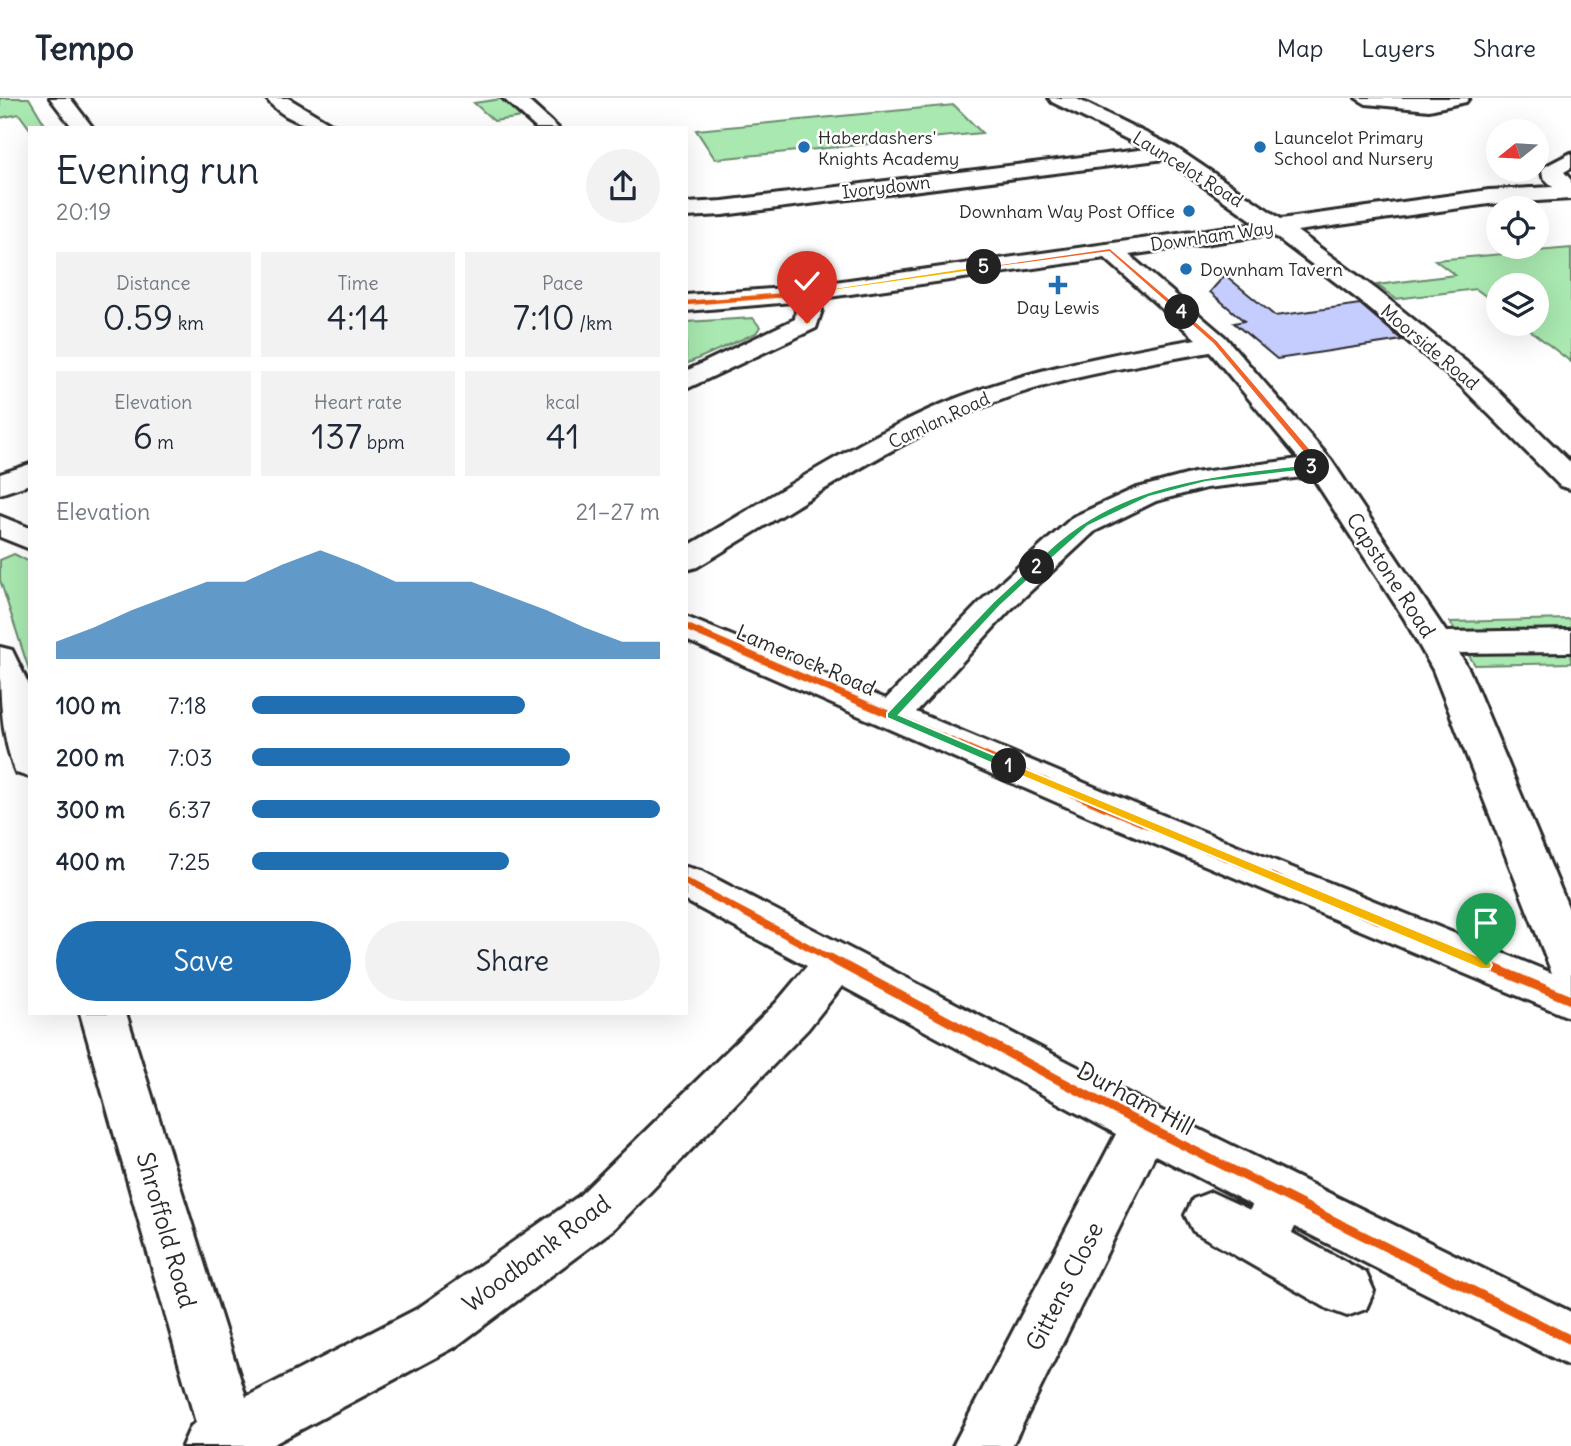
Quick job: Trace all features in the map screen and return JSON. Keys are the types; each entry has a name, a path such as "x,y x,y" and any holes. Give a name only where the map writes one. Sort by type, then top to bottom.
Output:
{"street":[{"path":"60,98 81,126"},
{"path":"276,98 288,108 324,126"},
{"path":"513,98 546,126"},
{"name":"Launcelot Road","path":"1059,98 1169,152 1277,227"},
{"path":"1366,98 1429,104 1458,98"},
{"name":"Ivorydown","path":"688,210 723,208 1169,152"},
{"path":"1571,159 1553,170 1554,177 1571,191"},
{"name":"Downham Way","path":"688,303 799,294 1489,197 1571,191"},
{"name":"Moorside Road","path":"1277,227 1368,295 1471,380 1571,480"},
{"name":"Capstone Road","path":"1110,250 1216,343 1320,466 1436,643 1451,670 1571,967"},
{"path":"688,380 807,323 809,310 799,294"},
{"name":"Camlan Road","path":"688,559 910,429 1015,386 1093,365 1216,343"},
{"path":"891,716 997,604 1084,524 1145,495 1205,479 1320,466"},
{"path":"0,485 28,474"},
{"path":"0,525 28,539"},
{"name":"Lamerock Road","path":"688,628 891,716 1571,1000"},
{"path":"1436,643 1571,641"},
{"path":"0,658 4,675 15,692 15,716 28,758"},
{"name":"Durham Hill","path":"688,884 1145,1126 1571,1340"},
{"name":"Woodbank Road","path":"224,1443 436,1328 597,1212 792,1016 837,961"},
{"name":"Shroffold Road","path":"104,1015 224,1443"},
{"name":"Gittens Close","path":"982,1446 1145,1126"},
{"path":"1262,1244 1282,1194"},
{"path":"1211,1214 1347,1291"}],"green space":[{"path":"0,98 29,98 46,126 28,126 19,114 0,118"},
{"path":"501,99 522,117 494,121 474,103"},
{"path":"954,105 982,133 715,159 696,130"},
{"path":"1571,248 1571,362 1537,336 1549,336 1549,273 1486,273 1486,296 1476,289 1396,299 1377,285 1455,275 1435,260 1486,256 1486,259 1549,259 1549,250"},
{"path":"753,318 760,327 756,333 688,363 688,322"},
{"path":"14,554 28,561 28,667 0,580 0,560"},
{"path":"1571,619 1571,634 1459,636 1450,622"},
{"path":"1571,648 1571,663 1475,665 1466,651"}],"building":[{"path":"1225,275 1275,316 1360,304 1402,340 1277,359 1234,323 1244,321 1210,292"}],"cycle path":[{"path":"688,303 799,294"},
{"path":"688,628 1111,810 1571,1000"},
{"path":"688,883 1145,1126 1571,1340"}],"place":[{"name":"Haberdashers' Knights Academy","path":"804,147"},
{"name":"Launcelot Primary School and Nursery","path":"1260,147"},
{"name":"Downham Way Post Office","path":"1189,211"},
{"name":"Downham Tavern","path":"1186,269"},
{"name":"Day Lewis","path":"1058,285"}],"route":[{"path":"807,323 809,310 799,294 1110,250 1216,343 1320,466 1205,479 1145,495 1084,524 997,604 891,716 1486,965"}]}
